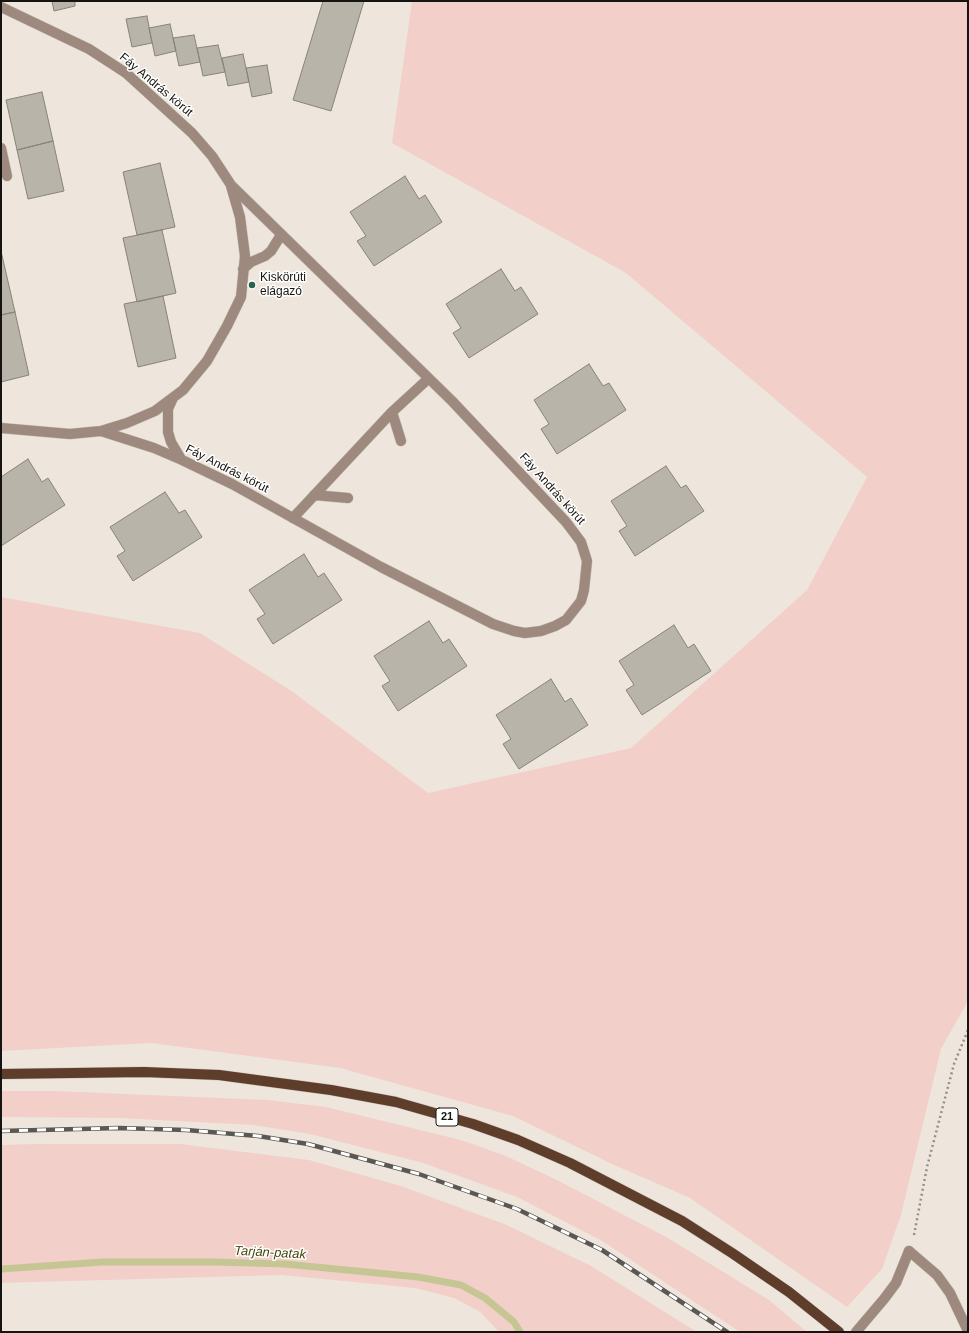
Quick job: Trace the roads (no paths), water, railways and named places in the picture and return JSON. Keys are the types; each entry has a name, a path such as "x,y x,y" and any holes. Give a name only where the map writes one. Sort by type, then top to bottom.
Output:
{"main road":[{"name":"21","path":"1,1074 144,1072 219,1075 308,1086 396,1102 473,1124 518,1140 570,1163 682,1221 789,1292 839,1332"}],"street":[{"name":"Fáy András körút","path":"1,7 90,49 126,73 192,134 212,156 231,185 428,378 540,492 566,522 581,542 587,561 581,601 566,620 541,631 525,633 514,632 493,624 388,571 232,484 154,448 101,431"},
{"path":"1,148 7,176"},
{"name":"Fáy András körút","path":"1,428 70,434 101,431 127,423 155,411 183,390 207,361 227,326 241,297 245,256 240,217 231,185"},
{"path":"243,269 251,262 265,256 281,235"},
{"path":"293,518 392,412 428,378"},
{"path":"173,398 168,409 168,432 173,447 182,460"},
{"path":"392,412 401,441"},
{"path":"314,495 348,498"},
{"path":"856,1332 896,1283 909,1251 937,1275 950,1293 968,1331"}],"waterway":[{"name":"Tarján-patak","path":"1,1269 103,1262 215,1262 285,1264 418,1277 461,1285 485,1298 514,1322 520,1332"}],"railway":[{"path":"1,1131 119,1128 186,1130 258,1136 308,1144 419,1174 517,1209 602,1250 727,1332"}],"place":[{"name":"Kiskörúti elágazó","path":"252,285"}]}
